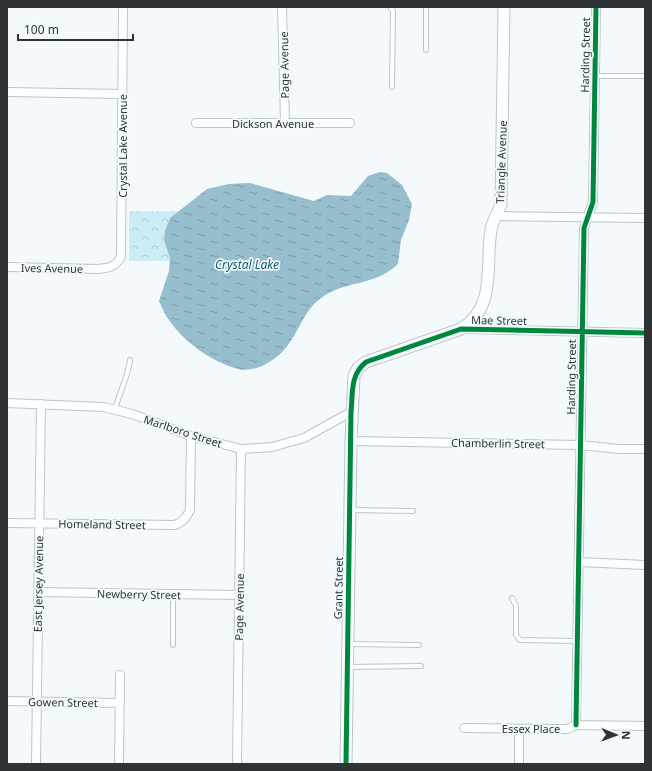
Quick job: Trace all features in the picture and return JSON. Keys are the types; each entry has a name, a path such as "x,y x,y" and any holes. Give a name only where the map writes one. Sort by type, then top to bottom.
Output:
{"street":[{"name":"Crystal Lake Avenue","path":"98,269 110,268 117,263 121,257 123,7"},
{"name":"Page Avenue","path":"282,7 285,123"},
{"name":"Triangle Avenue","path":"461,329 471,323 477,315 488,285 491,229 501,204 504,7"},
{"name":"Harding Street","path":"576,726 584,228 594,202 596,7"},
{"path":"7,92 122,94"},
{"name":"Dickson Avenue","path":"196,123 350,123"},
{"path":"497,216 645,218"},
{"name":"Ives Avenue","path":"7,267 98,269"},
{"name":"Mae Street","path":"351,412 354,376 358,368 366,362 461,329 645,333"},
{"name":"Marlboro Street","path":"7,403 103,407 132,414 191,436 241,449 272,447 304,438 351,412"},
{"name":"East Jersey Avenue","path":"36,764 40,404"},
{"name":"Grant Street","path":"346,764 351,412"},
{"name":"Homeland Street","path":"7,523 175,525 187,518 190,510 191,436"},
{"name":"Chamberlin Street","path":"351,441 580,445 619,449 645,449"},
{"name":"Page Avenue","path":"237,764 241,449"},
{"path":"579,562 645,565"},
{"name":"Newberry Street","path":"38,592 239,595"},
{"path":"119,764 120,675"},
{"name":"Gowen Street","path":"7,701 120,703"},
{"name":"Essex Place","path":"464,728 567,729 576,726 645,726"},
{"path":"519,729 519,764"}],"lane":[{"path":"390,7 392,12 392,87"},
{"path":"426,7 426,50"},
{"path":"595,76 645,76"},
{"path":"115,410 129,369 130,360"},
{"path":"350,510 412,511"},
{"path":"173,594 173,645"},
{"path":"512,598 516,606 516,635 520,640 577,641"},
{"path":"348,644 419,645"},
{"path":"347,667 421,666"}],"green space":[{"path":"129,211 216,212 190,261 129,261"}],"water":[{"name":"Crystal Lake","path":"380,172 387,173 402,185 412,204 409,220 401,240 398,264 379,276 340,288 321,298 305,316 289,344 274,359 263,366 244,370 228,366 199,350 175,328 159,301 169,271 170,258 164,240 165,231 170,218 207,189 229,184 250,183 314,201 327,195 351,196 368,176"}],"cycle path":[{"path":"576,725 584,228 593,202 596,7"},
{"path":"346,764 351,412 353,384 357,372 366,362 461,329 645,333"}]}
